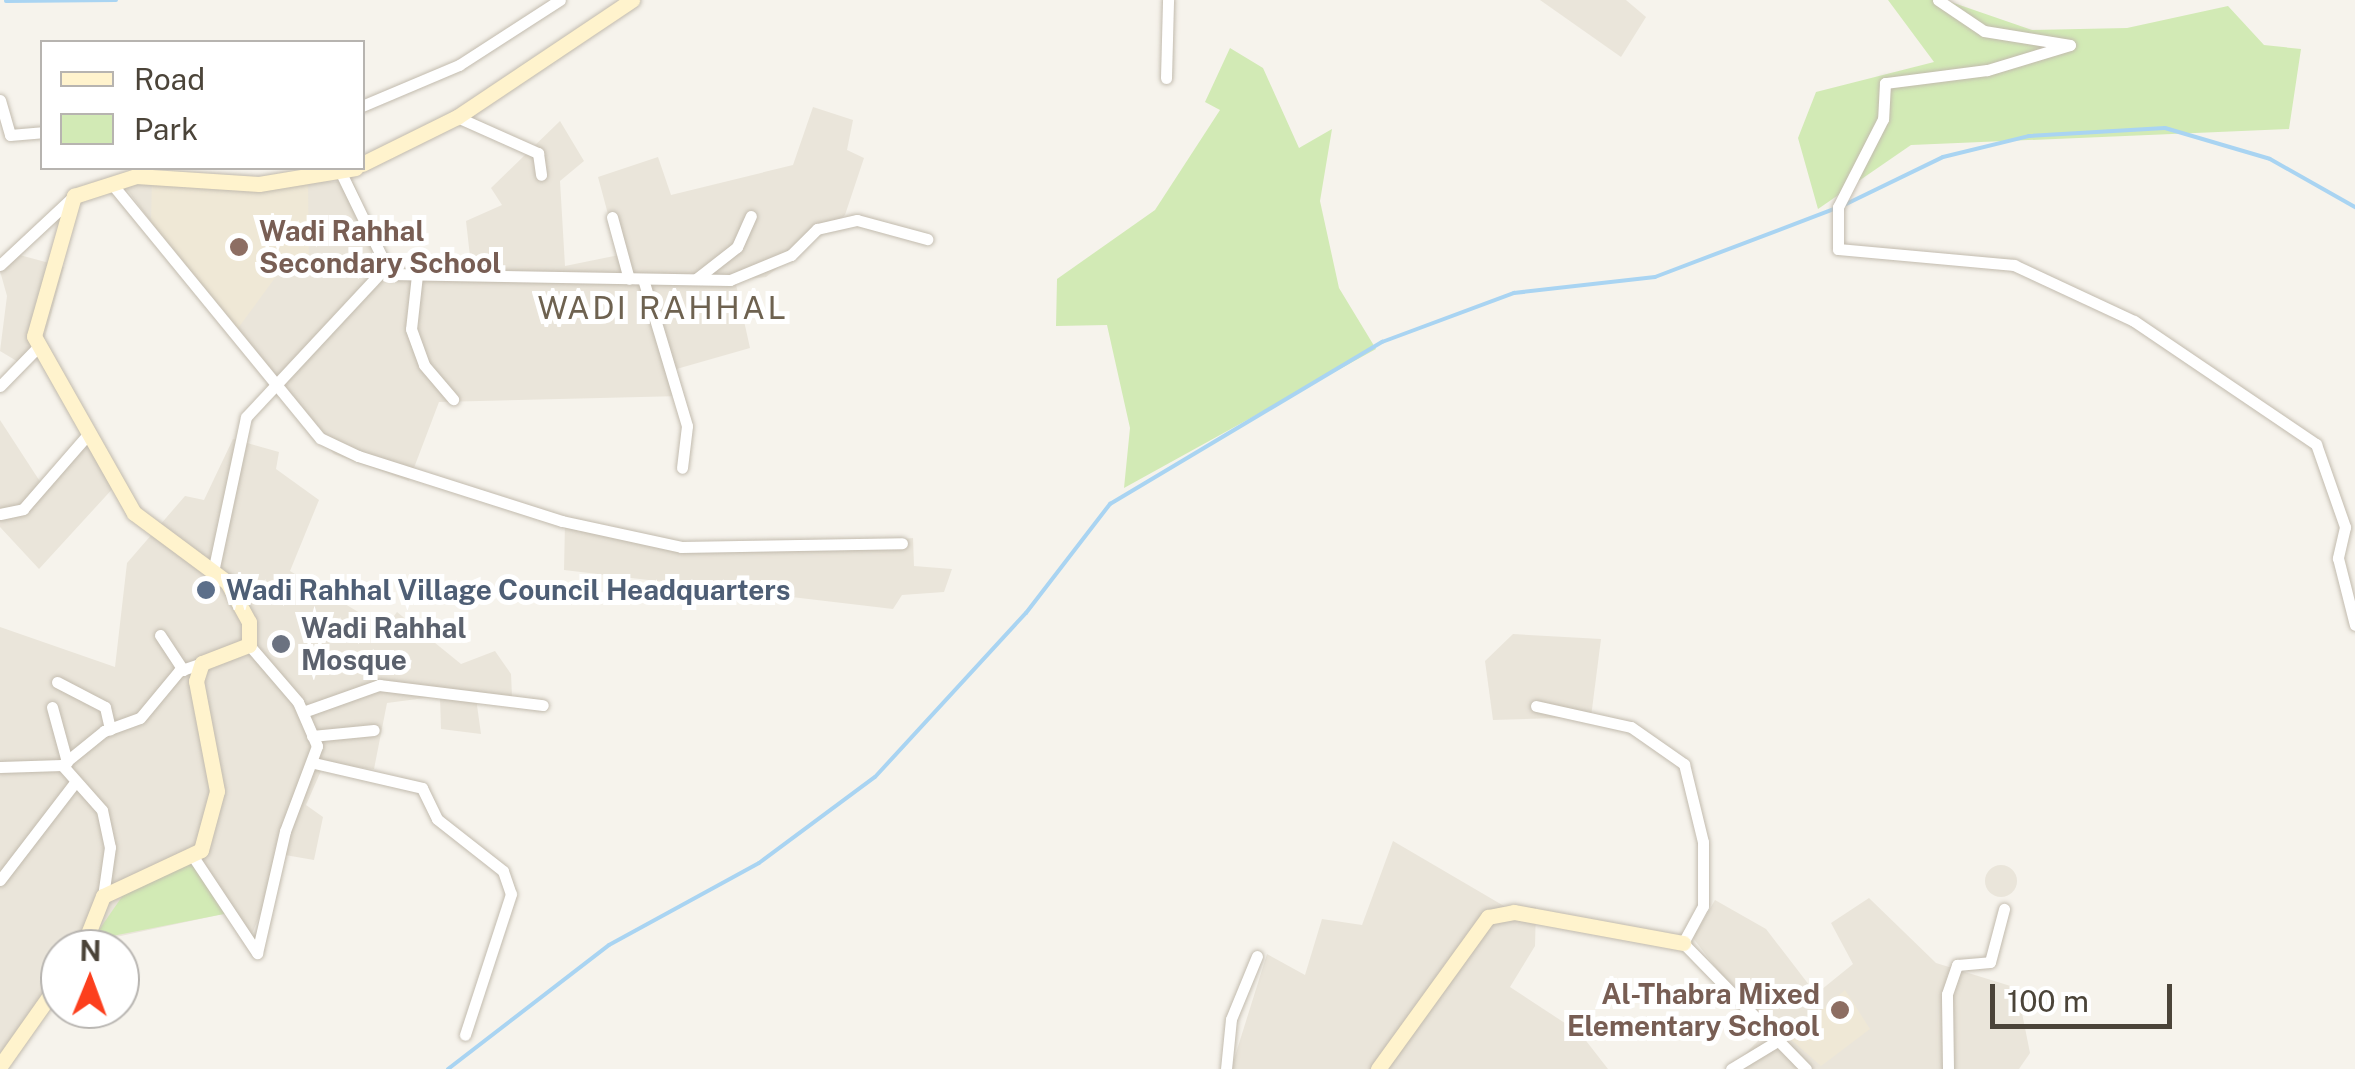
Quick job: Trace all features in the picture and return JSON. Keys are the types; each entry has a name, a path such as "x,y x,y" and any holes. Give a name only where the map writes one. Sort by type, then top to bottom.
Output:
{"street":[{"path":"365,105 459,65 560,0"},
{"path":"365,163 457,117 632,0"},
{"path":"1166,78 1168,0"},
{"path":"1938,0 1984,31 2070,46 1987,70 1885,83 1883,119 1838,208 1838,248 2014,265 2134,321 2316,444 2345,527 2338,558 2355,625"},
{"path":"0,100 10,135 40,132"},
{"path":"457,117 538,153 542,175"},
{"path":"0,265 74,196 136,176 259,184 347,170"},
{"path":"353,170 386,268"},
{"path":"112,184 320,438 562,521 681,547 902,543"},
{"path":"74,196 34,336 134,514 213,572 249,622 250,645 302,712 312,736 314,763 285,831 258,954 192,855"},
{"path":"694,280 736,247 751,216"},
{"path":"612,217 687,426 682,468"},
{"path":"386,268 416,275 694,280 754,276 816,229 857,220 927,239"},
{"path":"213,572 246,416 386,268"},
{"path":"416,275 411,329 424,365 453,399"},
{"path":"0,386 39,346"},
{"path":"0,514 24,509 89,433"},
{"path":"160,634 183,670"},
{"path":"0,767 65,764 110,729 140,718 183,670 250,645"},
{"path":"104,896 192,855 218,791 200,717 202,663"},
{"path":"56,682 105,707 110,729"},
{"path":"302,712 379,685 542,705"},
{"path":"1536,706 1631,727 1684,764 1703,842 1703,906 1683,943"},
{"path":"52,707 73,784 102,810 110,847 104,896 90,929"},
{"path":"312,736 374,730"},
{"path":"314,763 422,788 437,819 503,870 511,894 465,1034"},
{"path":"0,880 73,784"},
{"path":"1948,1069 1946,994 1957,966 1990,962 2004,909"},
{"path":"1378,1069 1488,917 1553,918 1683,943 1806,1069"},
{"path":"1226,1069 1231,1019 1257,956"},
{"path":"0,1066 40,1009"},
{"path":"1730,1069 1779,1040"}],"shaded area":[{"path":"1540,0 1626,0 1646,17 1621,57"},
{"path":"813,107 853,120 847,150 864,158 845,215 766,277 735,280 750,348 673,370 682,396 439,402 409,481 334,454 266,379 118,177 353,182 395,276 472,274 466,221 502,205 491,188 560,121 584,161 560,181 565,266 619,255 598,177 658,157 671,195 793,165"},
{"name":"Wadi Rahhal Secondary School","path":"152,177 308,183 309,267 283,267 233,335 151,222"},
{"path":"16,254 64,267 42,348 25,366 0,351 7,296 0,271"},
{"path":"0,420 41,483 89,445 116,485 39,569 0,527"},
{"path":"233,439 279,452 276,469 319,500 290,571 385,628 397,612 461,664 495,651 511,674 512,696 476,698 481,734 441,729 440,696 387,703 374,769 324,764 306,805 323,817 314,860 285,855 249,941 228,913 140,932 40,929 40,1008 0,1059 0,627 115,667 127,563 185,496 204,500"},
{"path":"565,523 680,543 799,549 913,538 914,566 952,569 944,592 902,595 893,609 564,570"},
{"path":"1513,634 1601,639 1591,717 1493,720 1485,661"},
{"path":"1393,841 1504,906 1536,907 1535,946 1510,987 1580,1033 1608,1069 1231,1069 1267,954 1305,975 1322,919 1362,925"},
{"path":"2001,865 2013,869 2017,881 2013,893 2001,897 1989,893 1985,881 1989,869"},
{"path":"1869,898 1936,963 2017,988 2030,1053 2019,1069 1730,1069 1766,1033 1693,938 1715,900 1766,929 1816,994 1853,964 1831,923"},
{"name":"Al-Thabra Mixed Elementary School","path":"1845,990 1870,1029 1821,1066 1789,1038"}],"green space":[{"path":"1888,0 1945,0 2032,30 2127,28 2228,6 2264,45 2301,49 2289,129 1911,145 1818,209 1798,138 1816,92 1934,62"},
{"path":"1230,48 1263,68 1299,148 1332,129 1320,201 1339,288 1376,349 1124,488 1130,428 1107,325 1056,326 1057,279 1155,210 1220,110 1205,102"},
{"path":"197,859 229,913 140,931 100,929 128,888"}],"waterway":[{"path":"6,1 116,0"},
{"path":"1842,206 1943,157 2029,136 2165,128 2270,159 2355,207"},
{"path":"448,1069 609,945 759,863 875,777 1026,613 1110,504 1382,342 1514,293 1655,277 1834,209"}],"place":[{"name":"Wadi Rahhal Secondary School","path":"239,247"},
{"name":"Wadi Rahhal Village Council Headquarters","path":"206,590"},
{"name":"Wadi Rahhal Mosque","path":"281,644"},
{"name":"Al-Thabra Mixed Elementary School","path":"1840,1010"}],"district":[{"name":"WADI RAHHAL","path":"663,308"}]}
